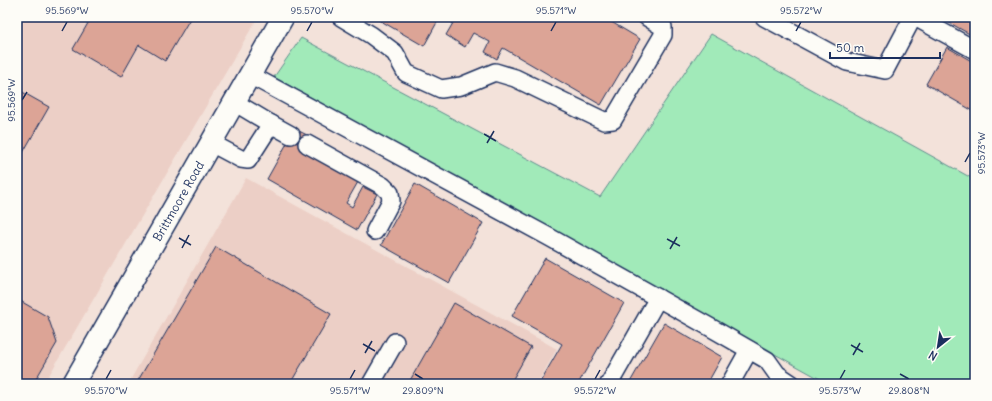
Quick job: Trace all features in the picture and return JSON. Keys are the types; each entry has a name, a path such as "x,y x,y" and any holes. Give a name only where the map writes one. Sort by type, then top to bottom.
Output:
{"main road":[{"name":"Brittmoore Road","path":"73,384 283,17"}],"lane":[{"path":"341,17 372,35 395,53 406,73 441,89 461,86 495,72 515,78 604,121 613,120 663,34 663,27 647,17"},
{"path":"764,17 847,62 885,70 914,17 975,50"},
{"path":"250,75 658,298 767,360 777,374 792,384"},
{"path":"234,102 291,135"},
{"path":"211,143 241,159 248,160 271,124"},
{"path":"307,144 383,186 390,193 392,201 375,231"},
{"path":"609,384 658,298"},
{"path":"371,384 395,342"},
{"path":"730,384 749,350"}],"shaded area":[{"path":"17,17 258,17 44,384 17,384"},
{"path":"246,178 557,349 537,384 128,384"}],"green space":[{"path":"711,34 975,180 975,384 829,384 274,77 301,38 600,197"}],"building":[{"path":"89,17 191,17 165,61 139,45 121,77 73,49 91,18"},
{"path":"374,17 440,17 424,46"},
{"path":"442,17 603,17 640,39 601,105 503,48 497,59 485,52 490,42 473,33 465,47 446,35 453,23"},
{"path":"939,17 975,17 975,37"},
{"path":"947,47 975,63 975,112 926,84"},
{"path":"17,89 49,107 17,163"},
{"path":"295,129 311,137 303,151 358,182 346,203 352,207 363,187 377,194 357,230 267,179"},
{"path":"415,184 483,223 449,283 381,245"},
{"path":"216,247 331,314 290,384 136,384"},
{"path":"545,258 624,303 578,384 539,384 562,344 512,316"},
{"path":"17,299 48,317 57,343 33,384 17,384"},
{"path":"454,303 531,347 510,384 408,384"},
{"path":"664,323 722,357 707,384 629,384"}]}
